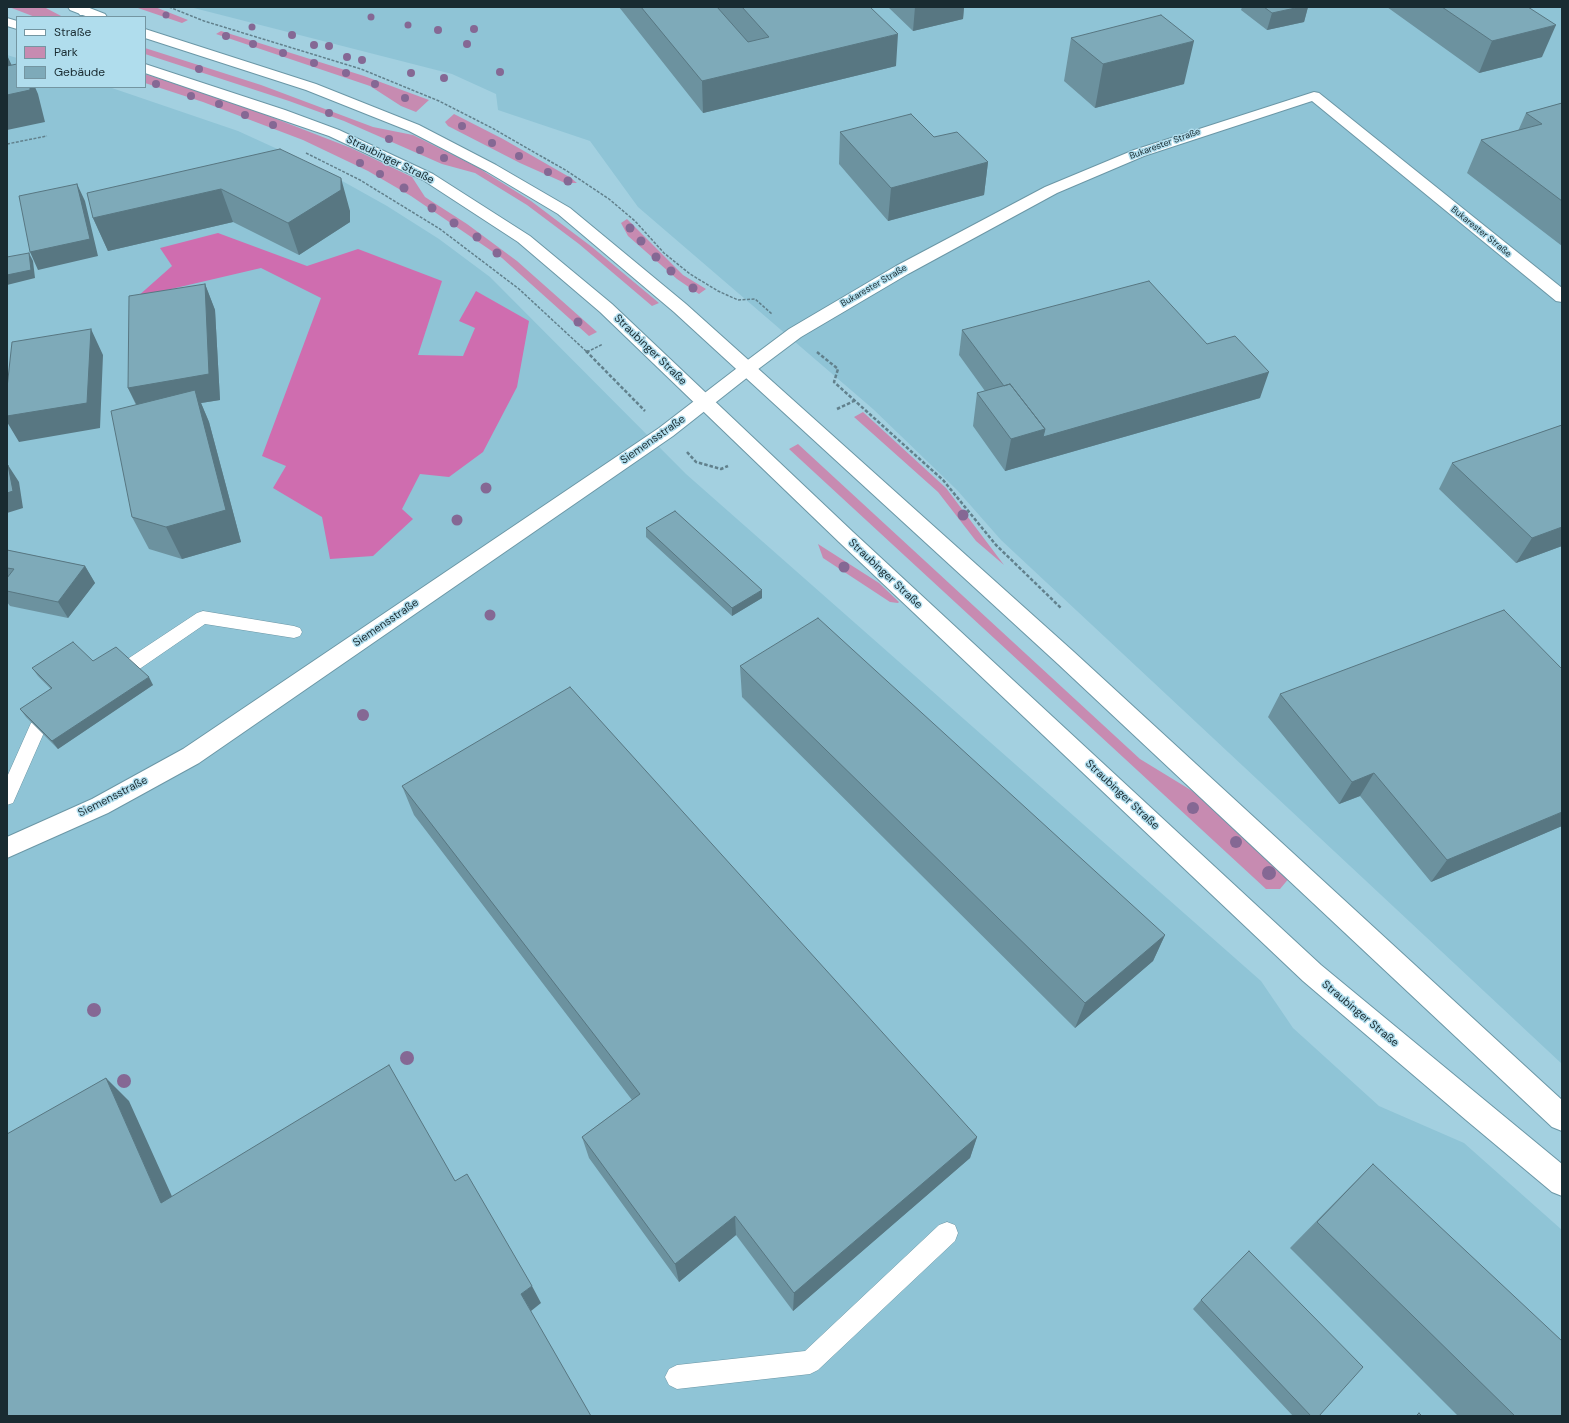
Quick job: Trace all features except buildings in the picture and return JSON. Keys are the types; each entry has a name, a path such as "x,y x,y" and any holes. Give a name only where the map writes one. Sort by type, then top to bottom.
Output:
{"main road":[{"path":"81,9 98,16"},
{"path":"146,33 258,69 356,103 414,128 492,168 564,211 680,308 1066,658 1562,1118"},
{"name":"Straubinger Straße","path":"146,68 280,113 334,134 428,177 524,238 606,308 846,537 1312,973 1469,1106 1562,1182"},
{"name":"Bukarester Straße","path":"747,369 795,333 902,270 1051,190 1139,153 1314,96 1562,298"},
{"name":"Siemensstraße","path":"7,848 100,806 191,756 666,432 747,369"}],"lane":[{"path":"132,665 203,617 294,632"},
{"path":"7,798 37,728"},
{"path":"677,1377 810,1362 947,1233"}],"path":[{"path":"7,144 46,136"},
{"path":"305,153 360,180 440,229 507,280 587,352 696,462 721,469"}],"shaded area":[{"path":"190,7 1562,7 1562,1064 1001,540 957,490 873,409 638,207 590,141 498,110 496,94 452,74"},
{"path":"7,55 16,58 16,88 112,88 238,131 319,168 387,206 439,239 490,277 686,474 1261,981 1293,1028 1379,1106 1464,1143 1562,1230 1562,1416 7,1416"},
{"path":"218,233 307,266 358,249 442,281 418,355 463,356 475,328 459,321 476,291 529,321 517,387 483,452 449,477 420,474 402,509 413,519 373,556 330,559 322,517 273,488 286,466 262,456 321,298 261,268 137,297 172,266 160,248"}],"green space":[{"path":"9,7 44,7 61,16 32,16"},
{"path":"135,7 155,7 188,20 182,23"},
{"path":"221,31 364,76 429,100 416,112 401,106 370,86 216,34"},
{"path":"146,48 261,85 373,127 413,135 477,167 531,201 592,247 659,303 652,306 579,244 527,205 475,173 442,164 344,121 289,101 146,54"},
{"path":"146,74 243,106 351,148 412,177 425,197 467,224 517,261 597,332 589,336 502,258 411,196 368,171 303,140 203,102 146,83"},
{"path":"454,114 503,139 571,178 577,183 565,183 520,163 448,126 445,122"},
{"path":"627,219 683,275 706,289 699,294 677,279 628,236 621,223"},
{"path":"863,412 946,488 1004,565 976,541 938,492 854,417"},
{"path":"798,444 1140,759 1212,803 1290,877 1280,889 1266,889 789,449"},
{"path":"818,544 879,583 899,602 890,602 823,558"}]}
